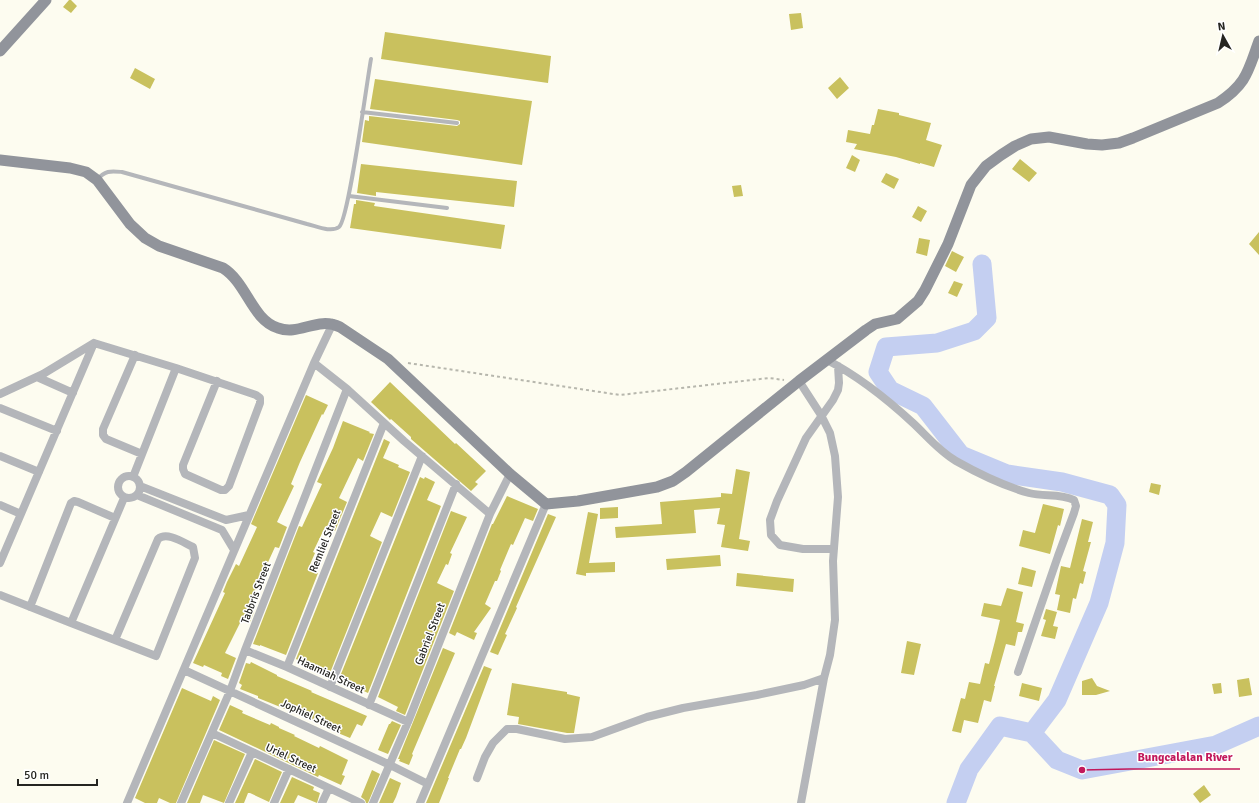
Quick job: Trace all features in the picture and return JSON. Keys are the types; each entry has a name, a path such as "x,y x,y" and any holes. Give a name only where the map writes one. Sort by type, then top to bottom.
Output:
{"street":[{"path":"0,50 46,0"},
{"path":"0,160 70,168 86,172 97,180 121,213 145,238 159,246 223,268 231,273 238,281 260,317 268,324 286,330 306,327 314,324 333,323 340,327 388,360 510,474 546,504 578,502 649,489 673,481 866,330 875,324 897,319 918,301 925,290 948,244 972,185 986,166 991,162 1015,146 1031,138 1049,137 1087,144 1102,145 1119,143 1218,102 1230,95 1239,86 1247,73 1259,41"},
{"path":"127,803 314,363 333,323"},
{"path":"0,563 2,551 21,514 94,343"},
{"path":"0,394 37,377 94,343 176,368 256,395 260,398 260,403 229,486 225,490 221,490 185,474 183,469 183,465 217,382"},
{"path":"134,355 103,429 103,435 106,439 142,454"},
{"path":"826,360 838,366 883,397 913,423 936,446 955,460 996,481 1031,494 1060,496 1074,500 1076,506 1074,513 1018,672"},
{"path":"314,363 347,389 384,423 490,514"},
{"path":"834,549 802,549 780,544 771,535 770,520 777,501 806,438 833,400 838,390 838,366"},
{"path":"133,477 176,368"},
{"path":"37,377 73,392"},
{"path":"799,381 821,415 830,433 835,456 838,497 834,549 835,620 830,655 824,678 801,803"},
{"name":"Tabbris Street","path":"181,803 230,692 347,389"},
{"path":"0,408 57,431"},
{"name":"Remliel Street","path":"287,667 384,423"},
{"path":"0,456 39,472"},
{"path":"330,687 422,456"},
{"name":"Gabriel Street","path":"373,803 408,722 490,514 510,474"},
{"path":"127,476 137,479 140,486 139,493 130,499 124,498 118,492 117,487 122,478 127,476"},
{"path":"369,705 456,484"},
{"path":"140,486 226,520 249,515"},
{"path":"137,495 222,530 234,550"},
{"path":"72,623 124,498"},
{"path":"30,607 71,503 74,501 78,502 115,518"},
{"path":"420,803 546,504"},
{"path":"0,505 21,514"},
{"path":"222,530 226,520"},
{"path":"0,595 30,607 156,656 195,558 193,547 167,535 161,536 158,539 115,640"},
{"name":"Haamiah Street","path":"245,650 287,667 408,722"},
{"name":"Jophiel Street","path":"184,670 428,784"},
{"path":"477,778 485,757 493,743 507,730 517,729 565,739 592,737 648,717 796,686 824,678"},
{"name":"Uriel Street","path":"212,733 362,803"},
{"path":"230,803 252,752"},
{"path":"274,803 289,769"},
{"path":"322,803 329,788"}],"lane":[{"path":"97,180 105,172 122,172 332,229 339,227 344,220 349,196 371,59"},
{"path":"362,112 457,123"},
{"path":"349,196 447,208"}],"path":[{"path":"416,364 620,395 769,378 799,381"}],"building":[{"path":"69,0 77,6 71,13 63,7"},
{"path":"801,13 803,28 791,30 789,14"},
{"path":"385,32 551,56 548,83 381,59"},
{"path":"135,68 155,79 150,89 130,78"},
{"path":"840,77 849,88 837,99 828,88"},
{"path":"375,79 532,101 522,165 362,142 365,120 369,121 369,116 457,126 460,124 460,121 457,120 370,109"},
{"path":"878,109 899,113 899,115 931,123 926,140 942,145 934,167 896,157 854,149 857,144 846,142 848,130 870,134"},
{"path":"852,155 860,160 855,172 846,168"},
{"path":"1020,159 1037,173 1029,182 1012,169"},
{"path":"361,164 517,181 514,207 376,192 376,196 357,193"},
{"path":"886,173 899,179 894,189 881,182"},
{"path":"741,185 743,196 734,197 732,186"},
{"path":"356,200 375,203 374,206 505,225 501,249 350,228"},
{"path":"918,206 927,211 921,222 912,217"},
{"path":"1259,232 1259,255 1249,244"},
{"path":"919,238 930,240 927,256 916,253"},
{"path":"952,251 964,257 956,272 945,266"},
{"path":"954,281 963,284 957,297 948,293"},
{"path":"390,382 455,444 456,443 486,471 475,482 478,484 471,491 371,402"},
{"path":"306,395 328,405 323,415 322,414 300,462 291,484 294,486 277,522 287,527 279,548 275,547 247,608 254,612 250,622 242,619 225,653 236,658 228,679 221,676 222,673 204,665 203,667 193,663 225,593 223,592 227,582 236,564 239,566 257,527 251,524"},
{"path":"343,421 374,434 363,461 358,458 339,498 347,502 335,531 325,527 313,552 315,553 308,569 318,573 286,655 260,645 253,644 299,526 302,527 322,484 317,482 333,448"},
{"path":"384,439 390,442 383,458 410,472 392,517 381,512 370,536 382,542 330,673 309,664 309,666 296,659"},
{"path":"736,469 750,472 739,539 750,541 748,551 721,547 725,525 717,524 720,508 694,510 696,533 616,538 615,527 662,524 660,502 721,497 721,493 732,494"},
{"path":"420,477 424,479 425,477 435,482 427,500 441,506 368,693 339,679"},
{"path":"1151,483 1161,485 1159,495 1149,492"},
{"path":"507,496 538,509 533,521 525,518 513,545 511,544 497,581 495,581 485,604 491,608 474,632 477,633 474,640 457,632 455,636 449,633 492,524"},
{"path":"1043,504 1064,509 1060,526 1058,525 1050,554 1019,546 1023,530 1035,533"},
{"path":"618,507 618,518 600,519 600,508"},
{"path":"451,511 467,517 450,553 452,554 448,565 446,564 437,583 454,591 405,715 396,711 398,707 378,697"},
{"path":"588,512 598,514 589,563 615,562 615,572 586,573 586,576 576,574"},
{"path":"548,514 556,517 516,607 517,608 505,634 507,635 498,655 490,652"},
{"path":"1082,519 1093,522 1088,542 1091,542 1083,571 1086,572 1083,584 1080,583 1076,599 1073,598 1070,613 1057,610 1060,595 1055,594 1061,566 1070,568"},
{"path":"720,555 721,566 667,570 666,559"},
{"path":"1022,567 1036,571 1032,587 1018,584"},
{"path":"737,573 794,579 793,592 736,586"},
{"path":"1007,588 1023,592 1016,622 1024,624 1022,632 1018,632 1015,646 1006,644 991,702 984,700 978,723 964,720 961,733 952,731 961,698 965,699 969,682 980,684 985,663 989,664 995,641 1000,620 981,616 984,603 1001,606"},
{"path":"1046,609 1057,612 1053,626 1058,627 1055,639 1041,636 1046,620 1043,619"},
{"path":"907,641 921,644 914,675 901,673"},
{"path":"443,648 455,653 412,754 413,755 409,765 399,761 400,759 398,759"},
{"path":"251,662 277,676 312,691 311,692 367,716 362,726 357,724 350,738 326,728 327,726 258,698 258,696 240,689 242,685 239,683 246,663 250,664"},
{"path":"484,666 492,669 466,738 460,749 439,803 426,803"},
{"path":"1092,678 1097,686 1110,691 1096,695 1082,695 1082,681"},
{"path":"1249,678 1252,695 1239,697 1237,680"},
{"path":"512,683 567,692 567,694 580,697 574,733 518,724 519,717 507,715"},
{"path":"1022,683 1042,688 1039,701 1019,696"},
{"path":"1221,683 1222,693 1214,694 1212,684"},
{"path":"182,688 211,701 213,696 220,700 176,803 170,803 159,798 157,803 145,803 135,798"},
{"path":"230,705 243,711 242,713 270,725 271,723 295,735 294,736 319,748 320,746 348,760 342,775 345,776 341,785 319,775 318,777 219,730"},
{"path":"392,721 401,725 388,754 378,750 389,724"},
{"path":"214,740 245,754 224,803 203,795 200,803 187,803"},
{"path":"255,759 282,772 269,802 248,793 244,803 235,803"},
{"path":"372,770 380,774 368,803 366,803 361,797"},
{"path":"292,777 314,787 313,790 320,793 317,803 298,795 294,803 280,803"},
{"path":"390,778 401,783 396,797 393,803 379,803"},
{"path":"1204,785 1211,795 1200,803 1193,794"}],"waterway":[{"path":"982,264 987,318 974,331 937,343 886,347 878,372 890,390 923,406 961,455 1007,474 1062,482 1110,495 1117,505 1115,543 1099,603 1057,700 1032,733"},
{"path":"956,803 969,769 1000,726 1032,733 1057,760 1082,770 1216,745 1259,726"}],"place":[{"name":"Bungcalalan River","path":"1082,770"}]}
